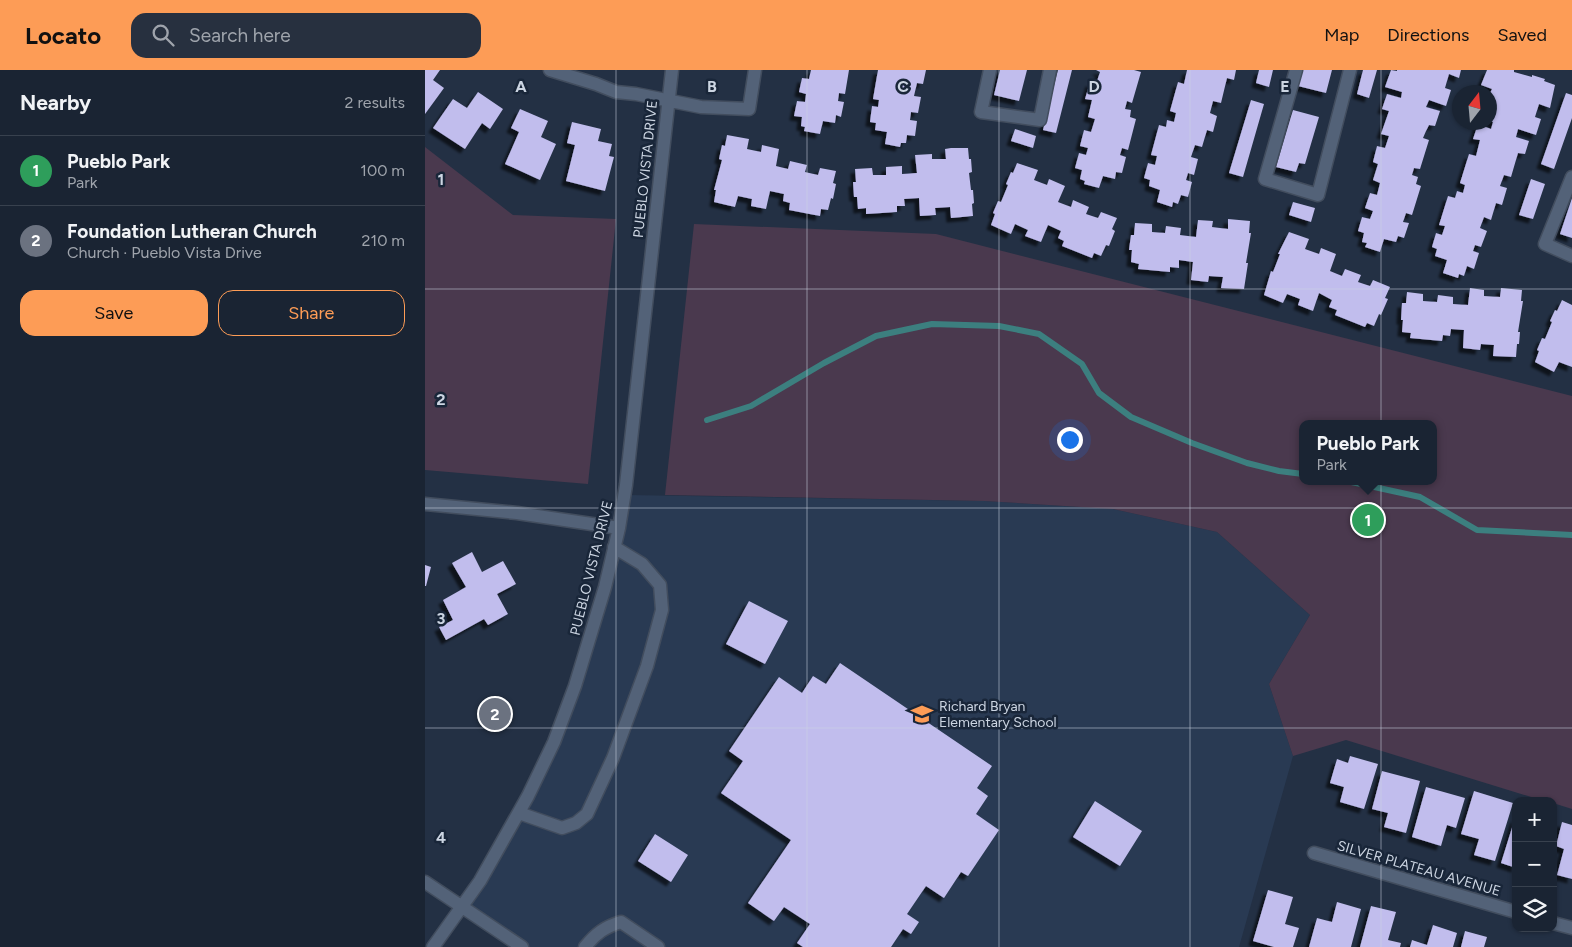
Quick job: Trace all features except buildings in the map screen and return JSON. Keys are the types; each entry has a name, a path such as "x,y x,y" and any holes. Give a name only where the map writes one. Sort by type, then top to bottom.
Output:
{"street":[{"path":"550,70 616,92 636,94 701,107 749,109 755,70"},
{"name":"PUEBLO VISTA DRIVE","path":"433,947 480,881 541,771 575,686 605,586 619,528 630,450 667,101 672,70"},
{"path":"990,70 981,112 1040,120 1050,70"},
{"path":"1296,70 1265,179 1318,195 1350,70"},
{"path":"1572,177 1545,244 1572,256"},
{"path":"425,504 517,513 619,528"},
{"path":"519,813 562,828 576,823 587,814 613,758 647,666 662,610 660,585 642,564 614,547"},
{"name":"SILVER PLATEAU AVENUE","path":"1314,853 1512,911"},
{"path":"425,882 522,947"},
{"path":"585,947 606,927 621,922 658,947"},
{"path":"1557,923 1572,928"}],"shaded area":[{"path":"425,147 513,215 616,219 588,484 425,470"},
{"path":"694,224 936,234 1572,396 1572,809 1557,804 1557,797 1531,797 1346,740 1293,756 1269,684 1310,615 1217,532 1113,509 984,501 665,495"},
{"name":"Richard Bryan Elementary School","path":"625,495 984,501 1113,509 1217,532 1310,615 1269,684 1293,756 1239,947 522,947 462,907 480,881 575,686"}],"waterway":[{"path":"707,420 751,406 824,363 876,336 932,324 999,326 1039,334 1082,364 1099,393 1131,417 1192,443 1247,463 1279,471 1299,474"},
{"path":"1365,485 1420,497 1477,530 1572,535"}],"place":[{"name":"Pueblo Park","path":"1368,520"},
{"name":"Foundation Lutheran Church","path":"495,714"},
{"name":"Richard Bryan Elementary School","path":"922,714"}]}
